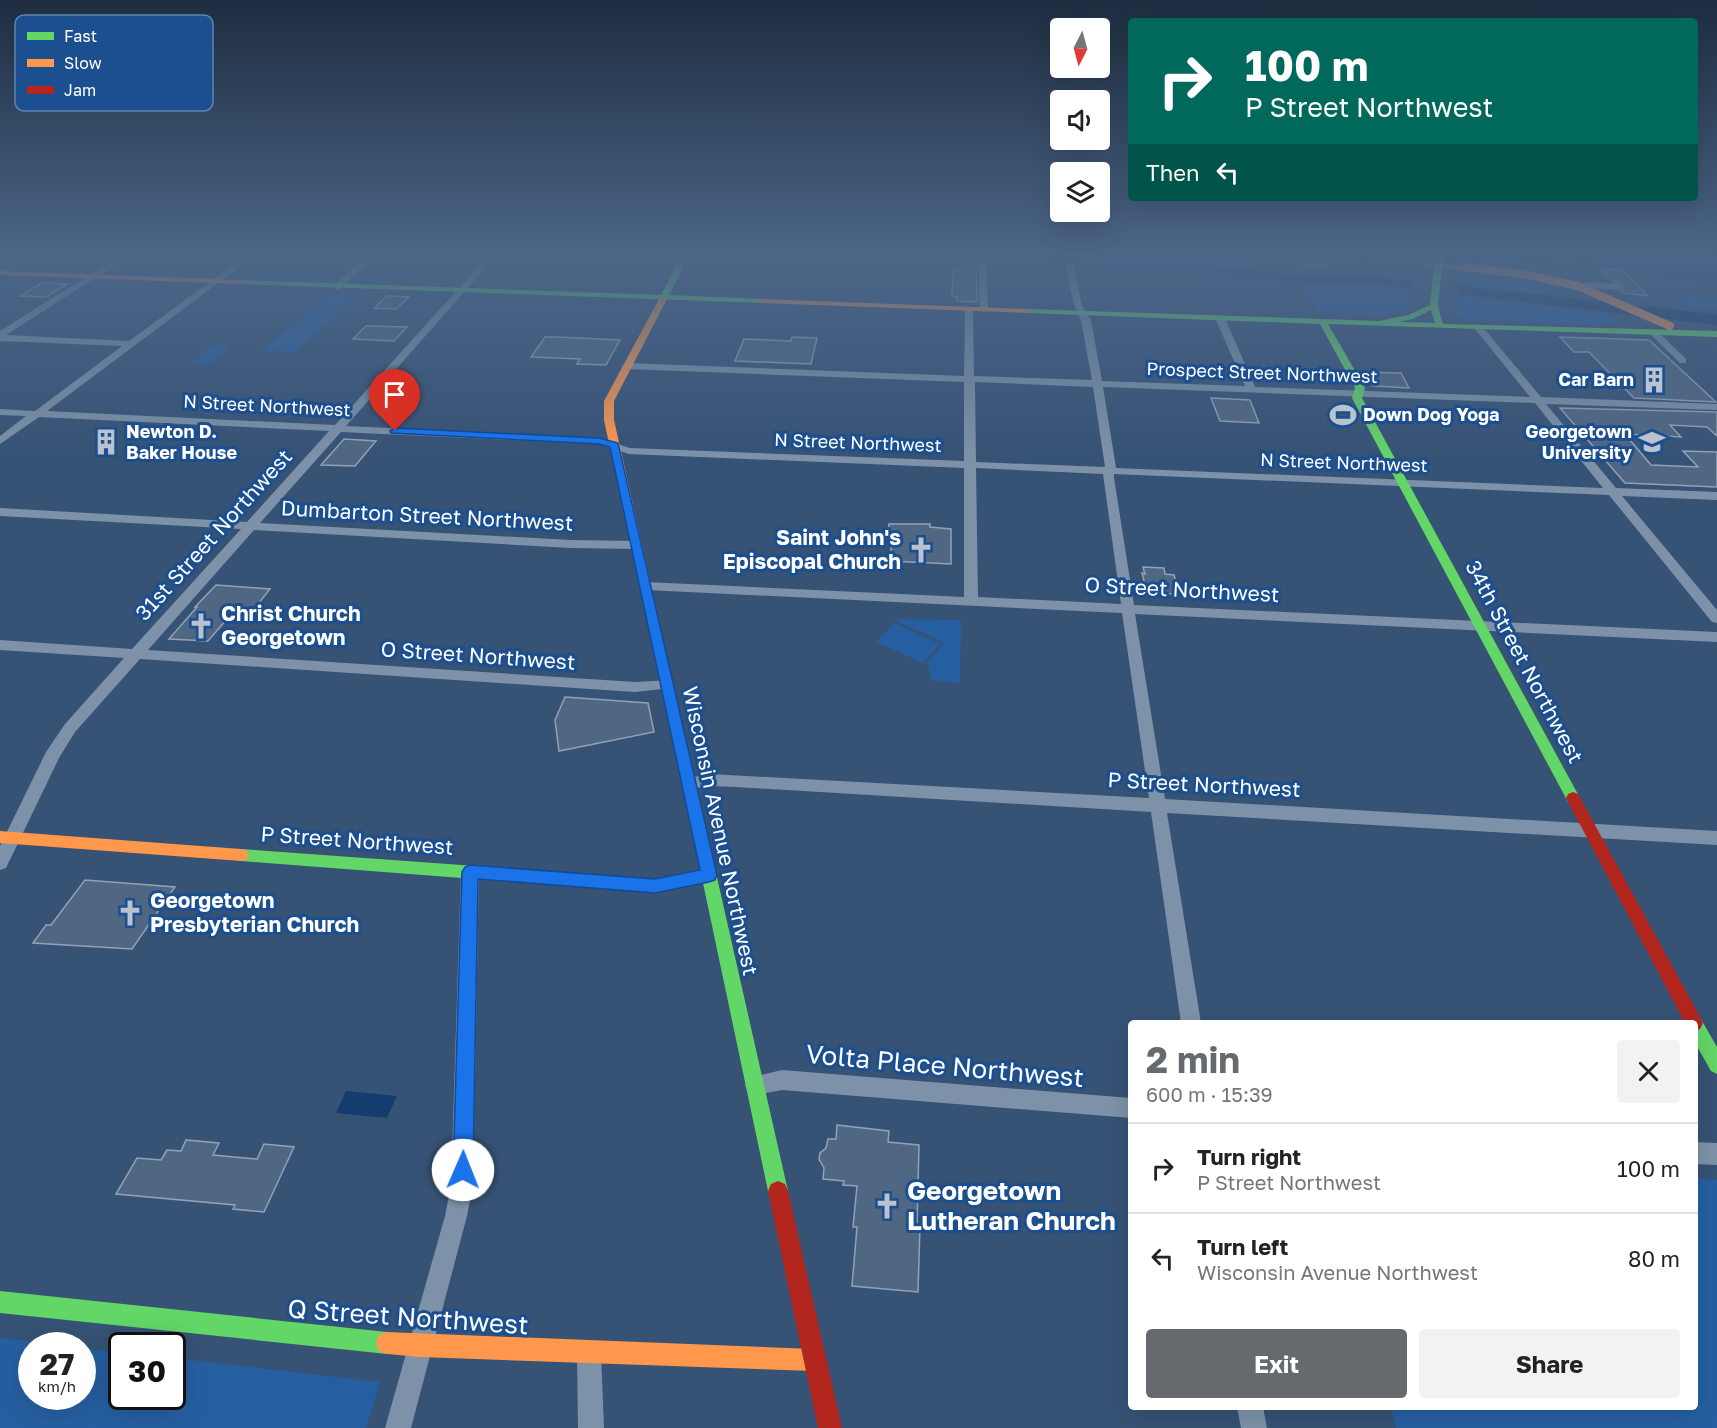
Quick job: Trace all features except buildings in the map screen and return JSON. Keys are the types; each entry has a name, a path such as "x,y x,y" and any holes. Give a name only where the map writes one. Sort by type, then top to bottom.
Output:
{"main road":[{"name":"Wisconsin Avenue Northwest","path":"650,324 608,406 636,545 830,1428"},
{"name":"34th Street Northwest","path":"1323,324 1360,388 1357,398 1693,1020"},
{"path":"1394,324 1716,336"},
{"path":"1473,324 1484,327"},
{"path":"1607,331 1622,324"},
{"path":"1638,324 1653,332"},
{"path":"1663,324 1716,336"},
{"name":"P Street Northwest","path":"6,837 655,886 709,875"},
{"name":"34th Street Northwest","path":"1698,1030 1717,1065"},
{"name":"Q Street Northwest","path":"0,1302 420,1346 814,1360"}],"street":[{"path":"0,337 21,324"},
{"path":"0,441 159,324"},
{"name":"31st Street Northwest","path":"0,863 6,837 59,743 134,653 431,324"},
{"path":"969,324 971,600"},
{"path":"1087,324 1111,463 1108,478 1191,1020"},
{"path":"1222,324 1251,389"},
{"path":"1484,327 1537,400 1717,619"},
{"path":"1653,332 1683,361"},
{"path":"0,337 131,344"},
{"name":"Prospect Street Northwest","path":"627,366 1717,407"},
{"name":"N Street Northwest","path":"0,412 599,441 629,451 1717,496"},
{"name":"Dumbarton Street Northwest","path":"0,512 561,543 636,545"},
{"name":"O Street Northwest","path":"646,586 1717,637"},
{"name":"O Street Northwest","path":"0,645 549,682 635,687 667,684"},
{"name":"P Street Northwest","path":"689,783 728,780 1717,838"},
{"path":"398,1428 456,1216 462,1185 470,872"},
{"name":"Volta Place Northwest","path":"755,1085 782,1080 1128,1108"},
{"path":"1698,1153 1717,1154"},
{"path":"589,1352 591,1428"},
{"path":"1251,1410 1254,1428"}],"shaded area":[{"path":"294,324 326,324 295,352 262,351"},
{"path":"1569,324 1611,324 1605,325"},
{"path":"213,345 231,346 208,365 189,364"},
{"path":"893,619 961,620 960,683 932,681 927,663 944,643"},
{"path":"894,623 940,644 923,663 876,642"},
{"path":"346,1091 397,1096 387,1118 336,1113"},
{"path":"1698,1178 1717,1180 1717,1428 1396,1428 1392,1410 1698,1410"},
{"path":"0,1338 18,1340 18,1410 96,1410 96,1350 108,1351 108,1410 186,1410 186,1360 380,1382 366,1428 0,1428"}],"traffic: fast":[{"path":"1323,324 1360,388 1357,398 1573,798"},
{"path":"1375,324 1440,326"},
{"path":"1439,324 1440,326 1717,334"},
{"path":"657,639 778,1191"},
{"path":"241,855 655,886 709,875"},
{"path":"1698,1030 1717,1065"},
{"path":"0,1302 387,1343"}],"traffic: slow":[{"path":"650,324 609,401 609,420 657,639"},
{"path":"1664,324 1670,326"},
{"path":"0,837 241,855"},
{"path":"387,1343 814,1360"}],"traffic: jam":[{"path":"1573,798 1692,1020"},
{"path":"778,1191 830,1428"}],"place":[{"name":"Car Barn","path":"1654,380"},
{"name":"Down Dog Yoga","path":"1343,415"},
{"name":"Newton D. Baker House","path":"106,442"},
{"name":"Georgetown University","path":"1652,442"},
{"name":"Saint John's Episcopal Church","path":"921,550"},
{"name":"Christ Church Georgetown","path":"201,626"},
{"name":"Georgetown Presbyterian Church","path":"130,913"},
{"name":"Georgetown Lutheran Church","path":"887,1206"}],"route":[{"path":"395,431 599,441 615,445 709,875 655,886 470,872 463,1170"}]}
